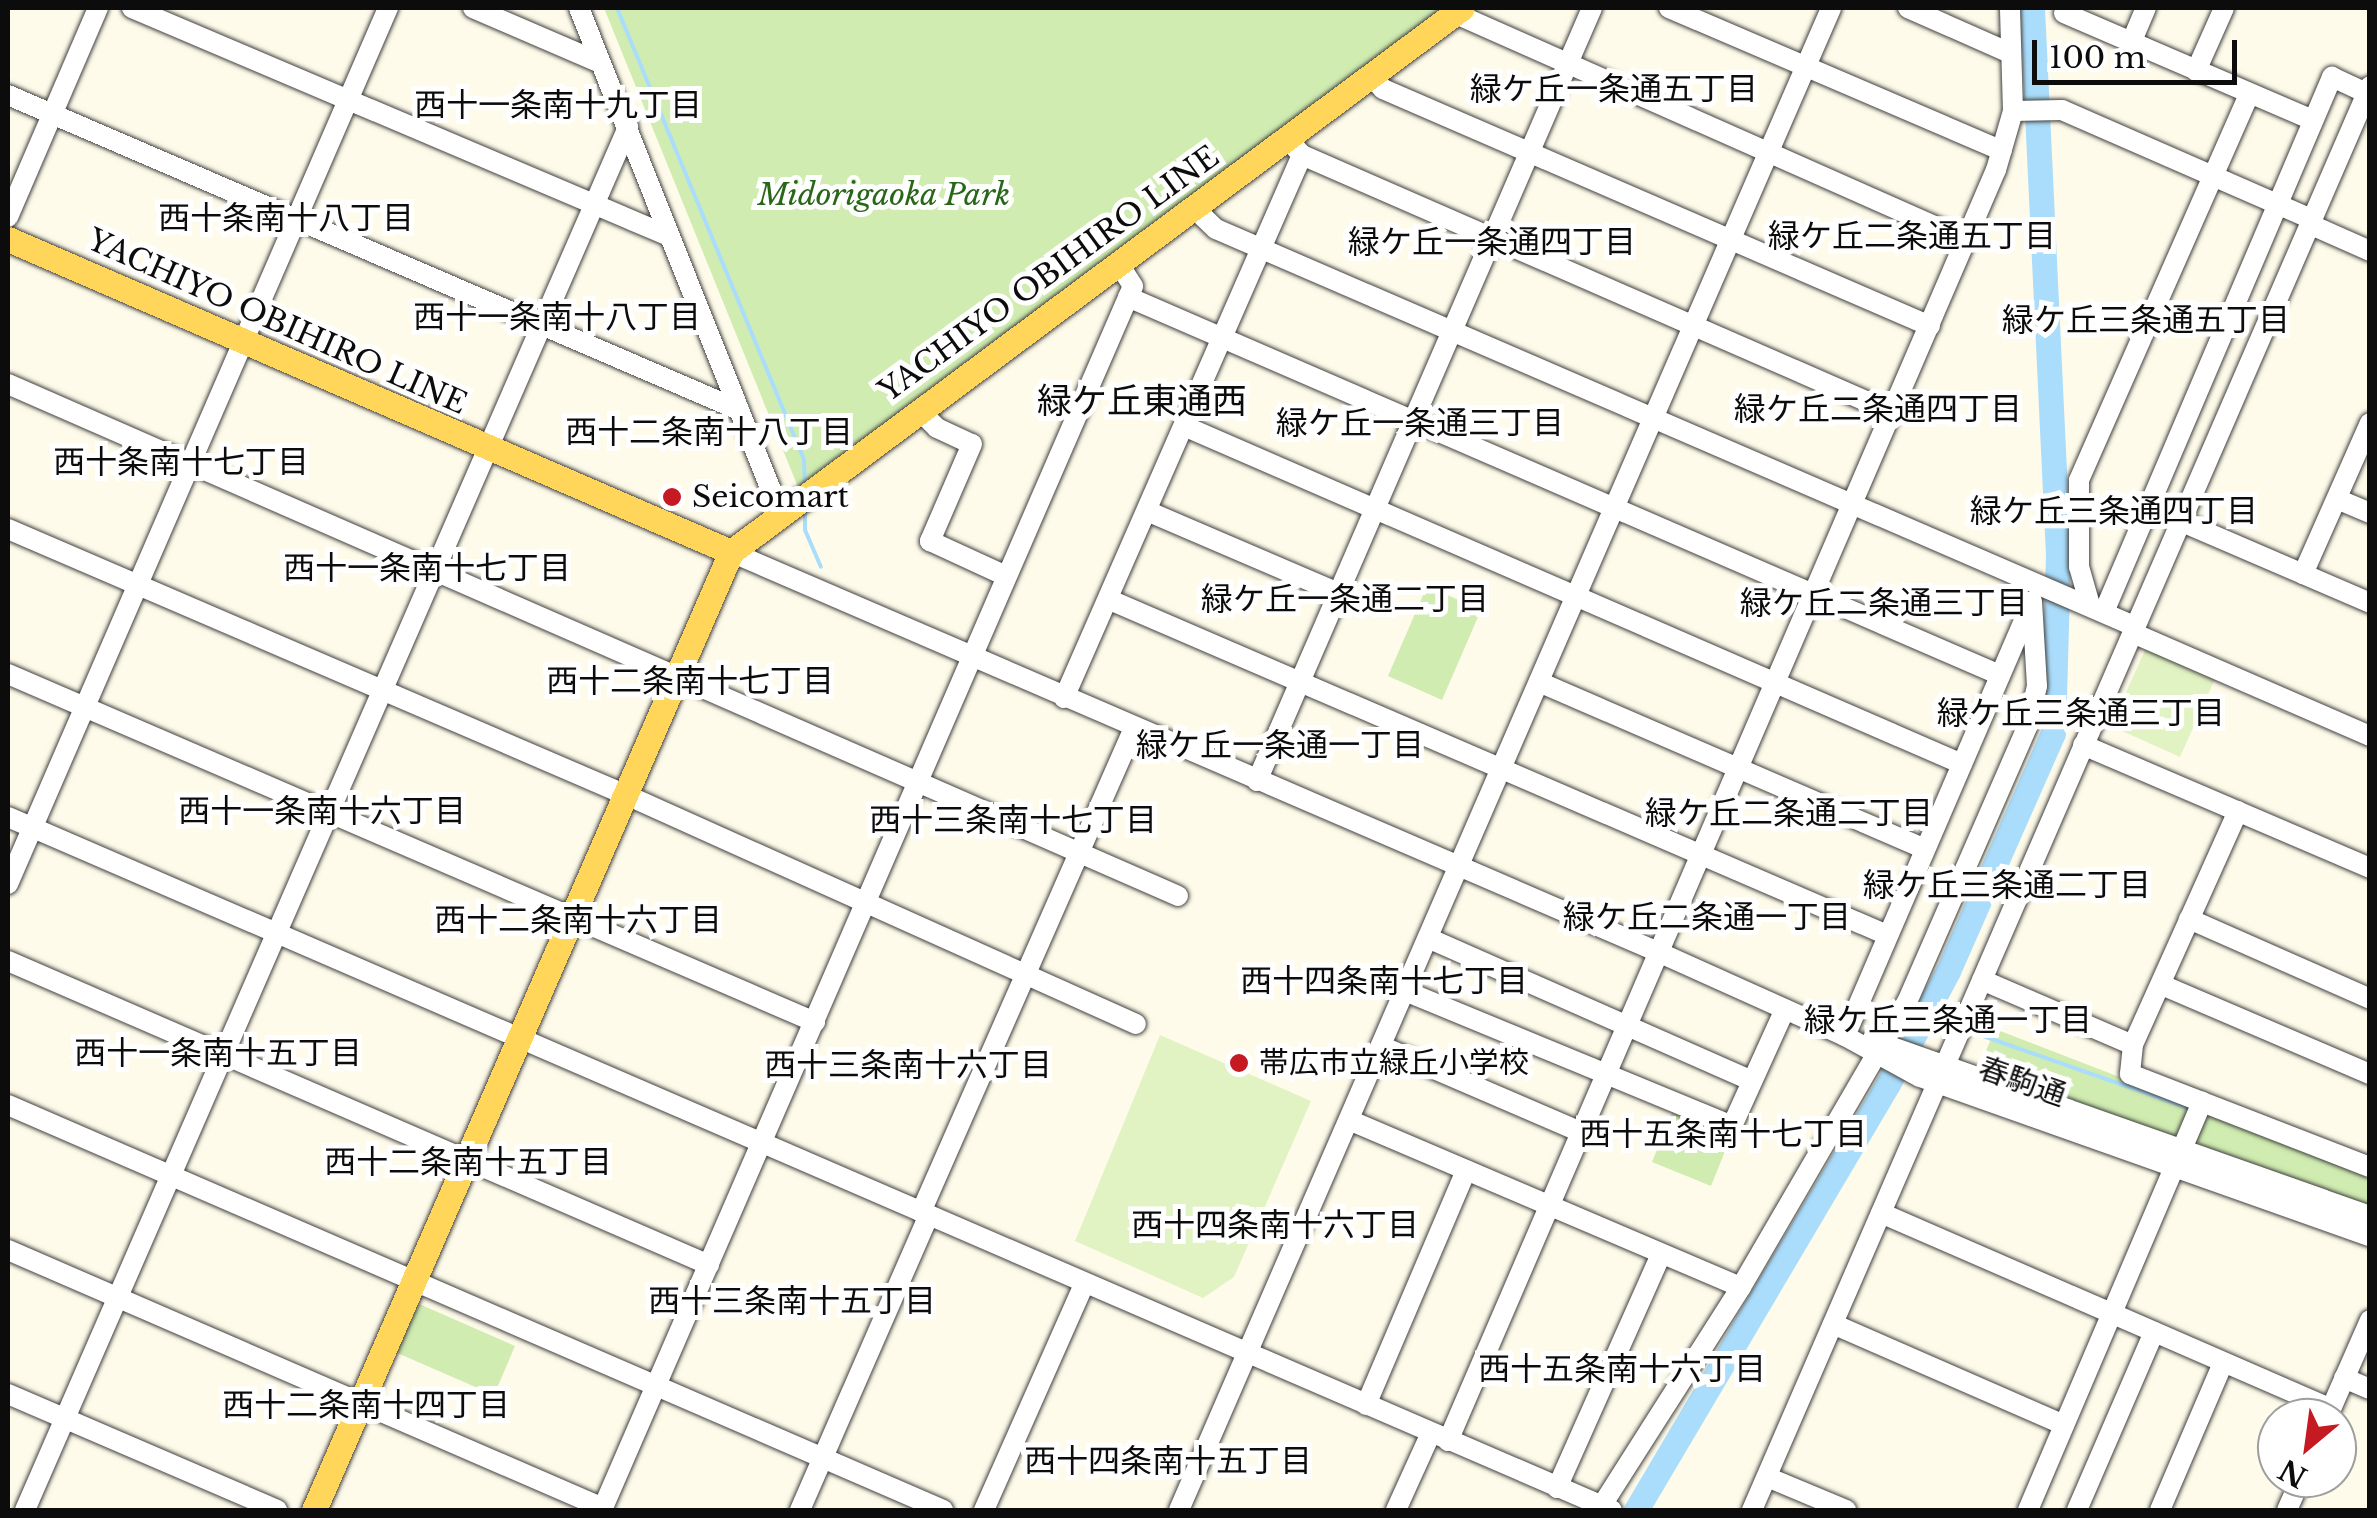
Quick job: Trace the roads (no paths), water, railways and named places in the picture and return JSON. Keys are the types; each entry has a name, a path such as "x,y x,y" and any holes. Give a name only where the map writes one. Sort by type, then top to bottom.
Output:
{"main road":[{"name":"YACHIYO OBIHIRO LINE","path":"8,239 484,449 731,552 1194,208 1294,146 1370,75 1458,10"},
{"path":"314,1510 731,552"}],"street":[{"path":"8,218 98,8"},
{"path":"132,8 669,236"},
{"path":"8,884 388,8"},
{"path":"474,8 602,64"},
{"path":"580,8 781,514"},
{"path":"1258,781 1592,8"},
{"path":"1670,8 2002,152"},
{"path":"1179,1510 1831,8"},
{"path":"1908,8 2010,53"},
{"path":"1396,1510 1439,1437 1550,1206 2002,152 2017,110 2010,53 2010,8"},
{"path":"2131,42 2146,8"},
{"path":"2196,71 2224,8"},
{"path":"1458,10 1567,65 1966,240"},
{"path":"2064,13 2312,120"},
{"path":"1370,75 1383,89 1930,326"},
{"path":"1752,1510 1881,1213 1932,1072 1982,980 2368,89 2332,77 2278,204 2090,605"},
{"path":"2090,605 2079,567 2079,480 2210,175 2249,94"},
{"path":"8,95 739,410"},
{"path":"2017,110 2056,110 2278,204 2370,251"},
{"path":"26,1510 590,204 628,127"},
{"path":"1064,698 1261,248 1294,146 1492,240 1892,412"},
{"path":"1194,208 1216,229 1852,502 2037,590 2090,605 2135,630 2370,736"},
{"path":"8,1250 603,1509 1128,296 1132,286 1118,264"},
{"path":"1128,296 2000,675"},
{"path":"8,384 1178,896"},
{"path":"920,411 937,428 972,444 930,541 1006,576"},
{"path":"2303,574 2370,422"},
{"path":"1184,426 1376,506 1962,764"},
{"path":"2337,499 2370,513"},
{"path":"1148,511 1338,593"},
{"path":"2180,521 2370,603"},
{"path":"8,529 624,794 1136,1024"},
{"name":"春駒通","path":"731,552 1932,1072 2178,1158 2370,1216"},
{"path":"1846,1036 2037,590"},
{"path":"8,817 1606,1509 1884,1052 2028,726 2037,686 2037,590"},
{"path":"1110,600 1888,935"},
{"path":"8,674 814,1022"},
{"path":"1540,682 1924,850"},
{"path":"800,1510 1134,728"},
{"path":"2083,745 2370,868"},
{"path":"2238,811 2134,1046 2130,1074 2370,1167"},
{"path":"2188,919 2370,999"},
{"path":"1428,938 1752,1081"},
{"path":"8,961 709,1265"},
{"path":"1982,980 2134,1046"},
{"path":"2162,984 2370,1074"},
{"path":"1405,991 1732,1126 1786,1009"},
{"path":"1382,1046 1582,1133"},
{"path":"2034,1509 2064,1425 2202,1102"},
{"path":"8,1105 943,1510"},
{"path":"1349,1120 1740,1286"},
{"name":"春駒通","path":"2178,1158 2370,1236"},
{"path":"1366,1405 1466,1170"},
{"path":"1881,1213 2296,1398"},
{"path":"1558,1488 1661,1254"},
{"path":"984,1510 1084,1284"},
{"path":"2336,1398 2370,1320"},
{"path":"1834,1324 2064,1425"},
{"path":"2076,1510 2154,1332"},
{"path":"2160,1510 2223,1363"},
{"path":"2344,1378 2370,1389"},
{"path":"8,1394 277,1510"},
{"path":"1767,1477 1846,1510"}],"waterway":[{"path":"617,8 804,460 805,485"},
{"path":"1636,1510 1888,1084 1948,971 2053,733 2058,555 2032,8"},
{"path":"805,510 805,530 821,567"},
{"path":"1921,1022 1956,1027"},
{"path":"1969,1031 2192,1109"}],"place":[{"name":"Seicomart","path":"672,497"},
{"name":"帯広市立緑丘小学校","path":"1239,1063"}],"district":[{"name":"緑ケ丘一条通五丁目","path":"1614,89"},
{"name":"西十一条南十九丁目","path":"558,105"},
{"name":"西十条南十八丁目","path":"286,218"},
{"name":"緑ケ丘二条通五丁目","path":"1912,236"},
{"name":"緑ケ丘一条通四丁目","path":"1492,242"},
{"name":"西十一条南十八丁目","path":"557,317"},
{"name":"緑ケ丘三条通五丁目","path":"2146,320"},
{"name":"緑ケ丘東通西","path":"1142,401"},
{"name":"緑ケ丘二条通四丁目","path":"1878,409"},
{"name":"緑ケ丘一条通三丁目","path":"1420,423"},
{"name":"西十二条南十八丁目","path":"709,432"},
{"name":"西十条南十七丁目","path":"181,462"},
{"name":"緑ケ丘三条通四丁目","path":"2114,511"},
{"name":"西十一条南十七丁目","path":"427,568"},
{"name":"緑ケ丘一条通二丁目","path":"1345,599"},
{"name":"緑ケ丘二条通三丁目","path":"1884,603"},
{"name":"西十二条南十七丁目","path":"690,681"},
{"name":"緑ケ丘三条通三丁目","path":"2081,713"},
{"name":"緑ケ丘一条通一丁目","path":"1280,745"},
{"name":"西十一条南十六丁目","path":"322,811"},
{"name":"緑ケ丘二条通二丁目","path":"1789,813"},
{"name":"西十三条南十七丁目","path":"1013,820"},
{"name":"緑ケ丘三条通二丁目","path":"2007,885"},
{"name":"緑ケ丘二条通一丁目","path":"1707,917"},
{"name":"西十二条南十六丁目","path":"578,920"},
{"name":"西十四条南十七丁目","path":"1384,981"},
{"name":"緑ケ丘三条通一丁目","path":"1948,1020"},
{"name":"西十一条南十五丁目","path":"218,1053"},
{"name":"西十三条南十六丁目","path":"908,1065"},
{"name":"西十五条南十七丁目","path":"1723,1134"},
{"name":"西十二条南十五丁目","path":"468,1162"},
{"name":"西十四条南十六丁目","path":"1275,1225"},
{"name":"西十三条南十五丁目","path":"792,1301"},
{"name":"西十五条南十六丁目","path":"1622,1369"},
{"name":"西十二条南十四丁目","path":"366,1405"},
{"name":"西十四条南十五丁目","path":"1168,1461"}],"park label":[{"name":"Midorigaoka Park","path":"884,195"}]}
